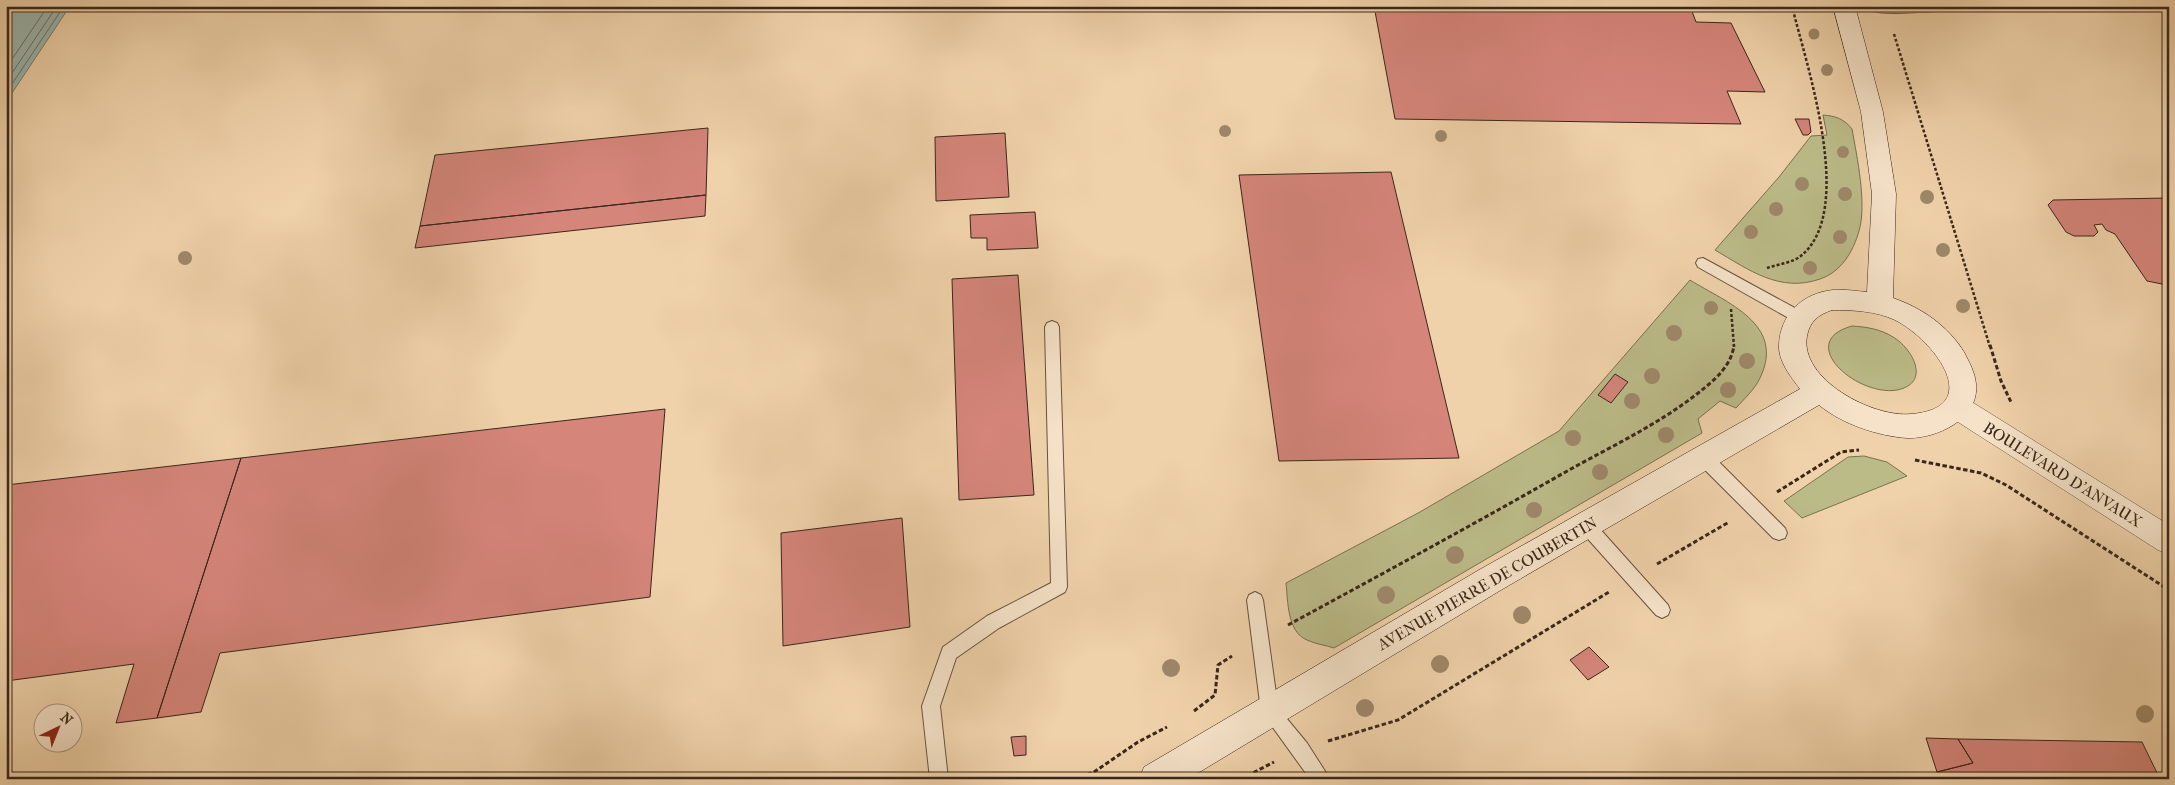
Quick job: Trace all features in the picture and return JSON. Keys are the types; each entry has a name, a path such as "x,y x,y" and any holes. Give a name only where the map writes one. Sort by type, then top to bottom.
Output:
{"street":[{"path":"1844,6 1872,112 1884,194 1880,304"},
{"path":"1832,300 1855,300 1880,304 1906,314 1930,330 1949,348 1960,369 1964,390 1957,407 1943,419 1922,426 1897,426 1869,420 1843,408 1820,392 1803,373 1793,352 1792,333 1800,317 1813,306 1832,300"},
{"name":"AVENUE PIERRE DE COUBERTIN","path":"1156,779 1585,524 1705,459 1786,408 1820,392"},
{"name":"BOULEVARD D'ANVAUX","path":"1957,407 2169,541"}],"lane":[{"path":"1866,6 1902,10 1949,6"},
{"path":"1703,263 1800,317"},
{"path":"939,779 931,706 949,652 993,622 1059,587 1052,327"},
{"path":"1705,459 1779,533"},
{"path":"1585,524 1662,610"},
{"path":"1255,600 1270,711 1301,749 1321,779"}],"path":[{"path":"1762,272 1766,268 1802,256 1812,245 1824,213 1828,175 1818,116 1792,6"},
{"path":"1886,8 1998,372 2013,407"},
{"path":"1187,716 1216,694 1218,665 1562,475 1668,413 1703,389 1724,368 1731,357 1734,347 1731,306"},
{"path":"1981,473 2006,485 2169,590"},
{"path":"1074,779 1094,772 1138,742 1171,725"}],"green space":[{"path":"1823,115 1839,119 1852,129 1859,166 1862,208 1859,231 1850,254 1834,272 1827,276 1805,283 1792,283 1778,281 1753,272 1715,250 1779,177 1811,136 1827,135"},
{"path":"1690,280 1720,297 1749,317 1759,329 1765,343 1766,359 1760,378 1736,408 1720,401 1698,419 1702,433 1334,648 1300,636 1292,623 1288,607 1286,583 1420,512 1559,431"},
{"path":"1852,326 1878,330 1900,342 1907,349 1915,365 1916,373 1914,380 1908,386 1897,390 1881,390 1865,385 1850,377 1838,367 1830,355 1829,344 1836,334"},
{"path":"1864,456 1887,462 1907,476 1802,518 1784,501 1848,457"}],"water":[{"path":"6,6 70,6 6,102"}],"building":[{"path":"1374,6 1690,6 1696,22 1731,23 1765,92 1727,91 1741,124 1395,119"},
{"path":"1795,119 1809,119 1811,132 1808,135 1803,135"},
{"path":"708,128 706,195 420,226 435,155"},
{"path":"1005,133 1009,197 936,201 935,137"},
{"path":"1391,172 1459,458 1279,461 1239,175"},
{"path":"706,195 705,216 415,248 420,226"},
{"path":"2169,198 2169,288 2167,285 2147,281 2115,234 2106,230 2102,224 2094,225 2098,232 2094,236 2074,236 2066,232 2048,205 2053,200"},
{"path":"1035,212 1038,248 987,250 987,238 971,238 970,215"},
{"path":"1018,275 1034,495 959,500 952,279"},
{"path":"1615,374 1628,382 1611,403 1598,395"},
{"path":"665,409 650,597 220,653 201,712 157,718 241,458"},
{"path":"241,458 157,718 116,723 134,664 6,681 6,485"},
{"path":"902,518 910,627 783,646 781,533"},
{"path":"1589,647 1609,667 1588,680 1570,660"},
{"path":"1026,736 1026,755 1014,756 1011,737"},
{"path":"1926,738 1958,739 1973,763 1937,772"},
{"path":"1958,739 2142,742 2160,779 1940,779 1937,772 1973,763"}]}
